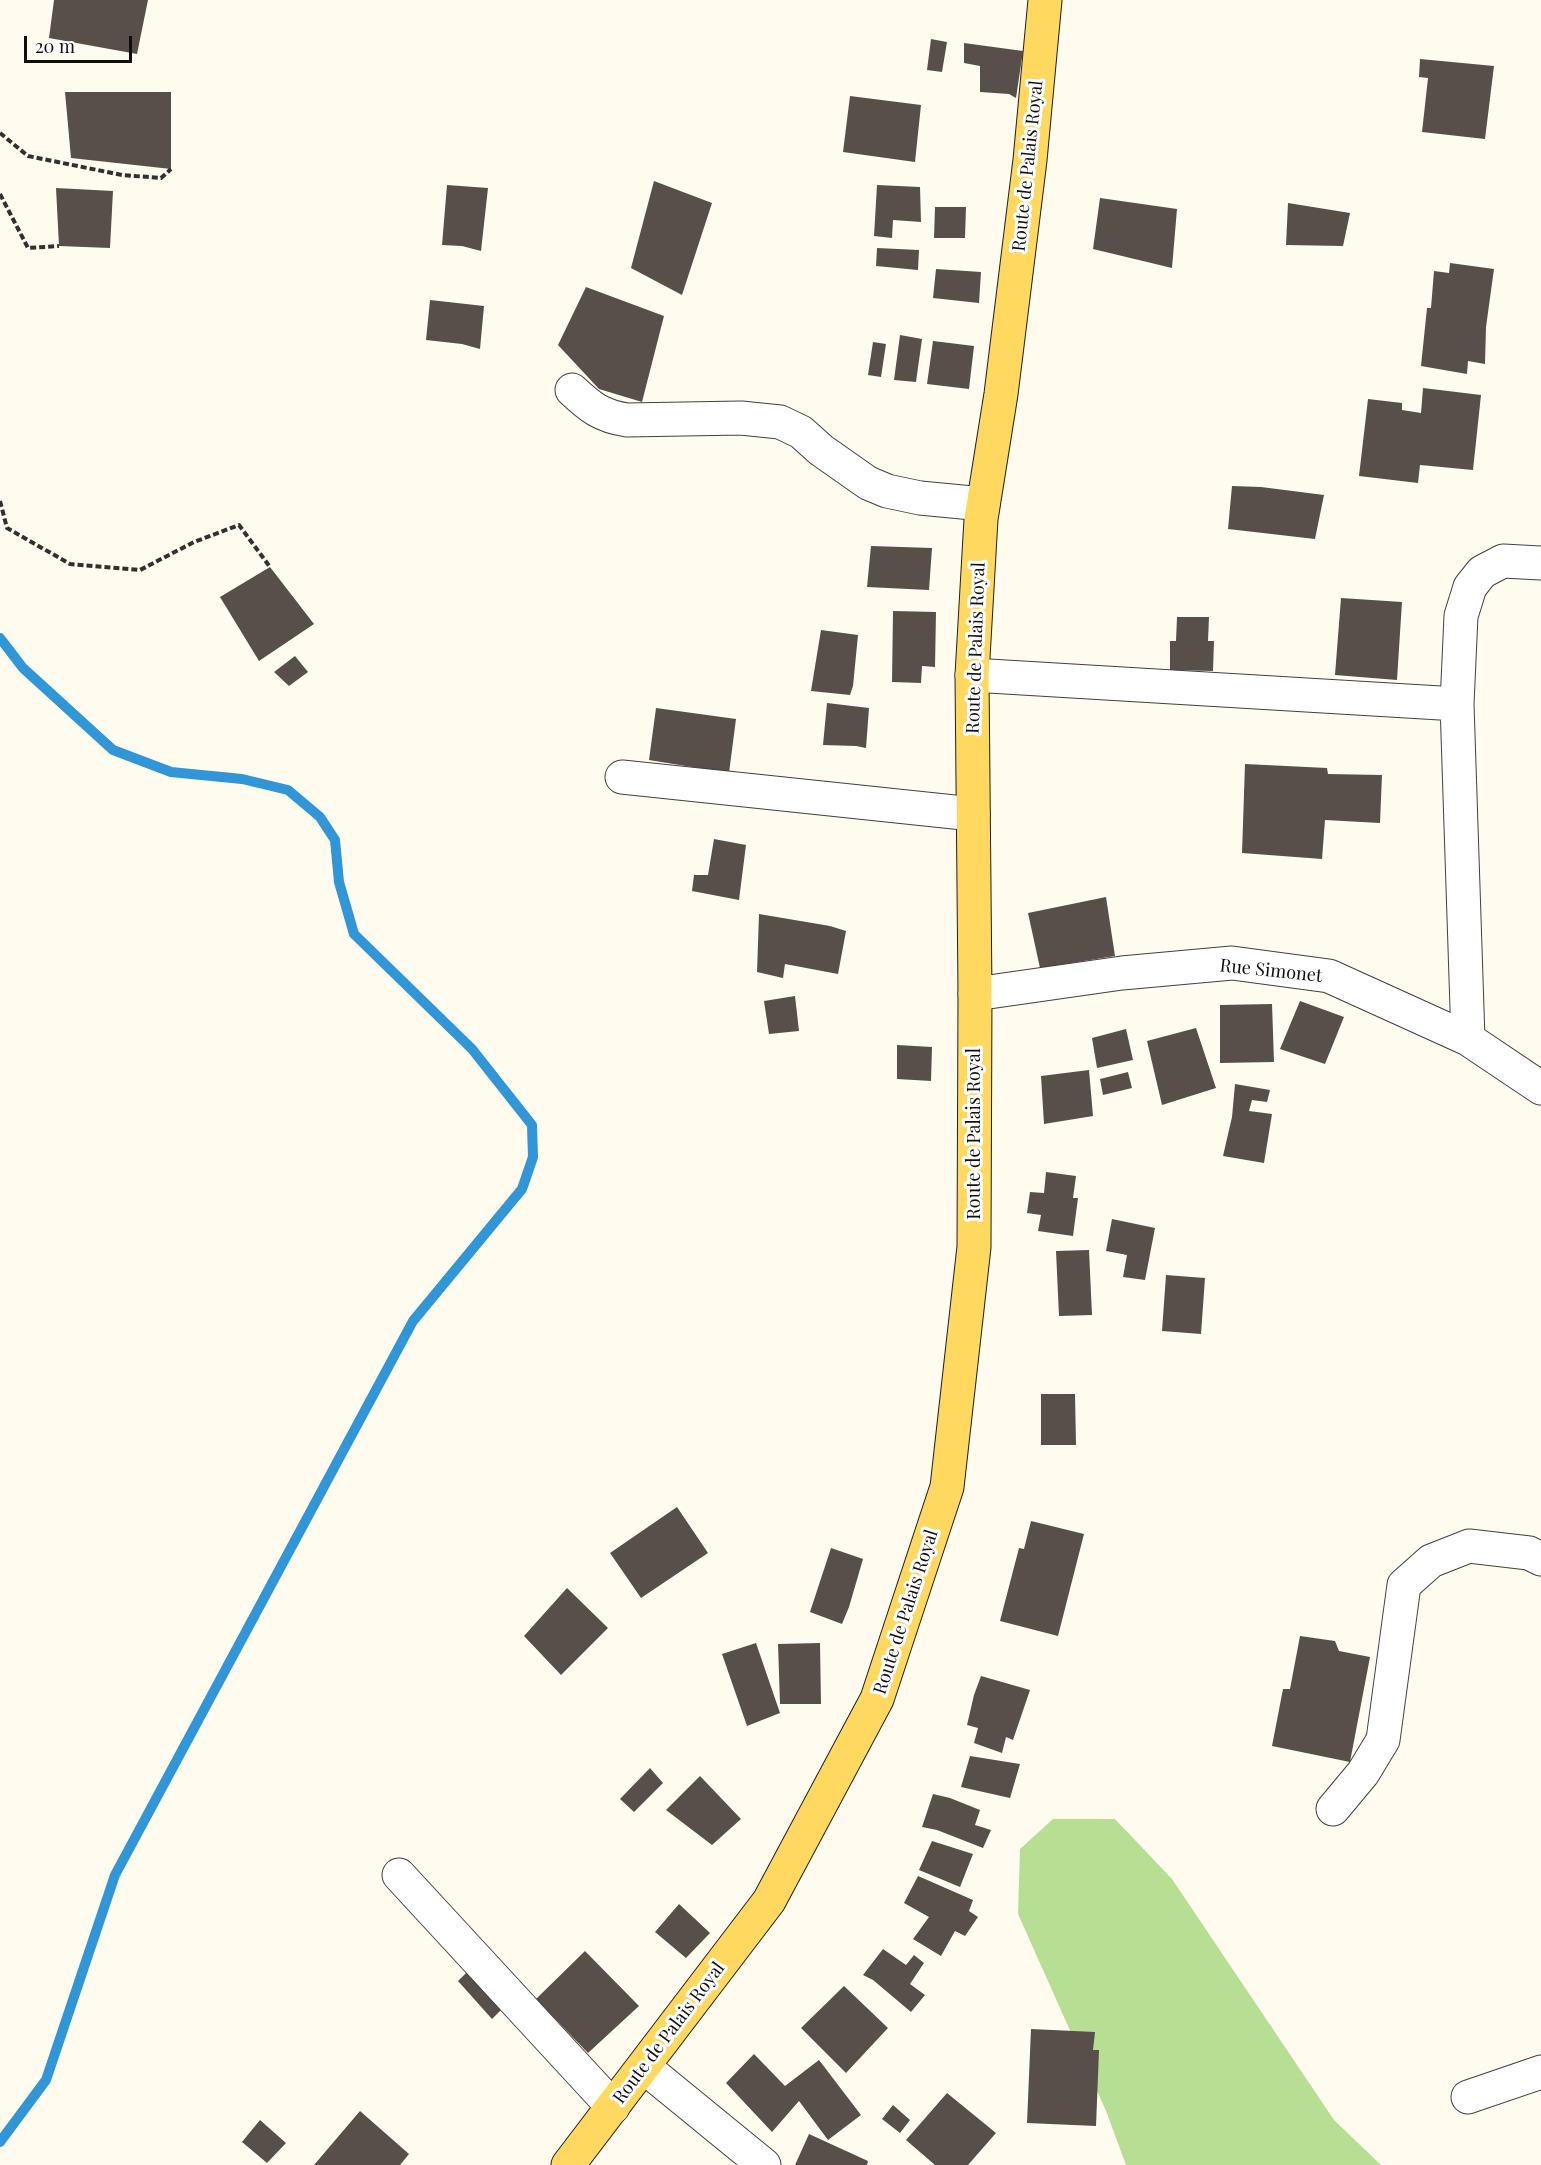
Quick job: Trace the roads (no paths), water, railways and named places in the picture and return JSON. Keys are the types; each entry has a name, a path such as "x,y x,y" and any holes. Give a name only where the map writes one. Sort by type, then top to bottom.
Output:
{"main road":[{"name":"Route de Palais Royal","path":"568,2165 769,1901 877,1699 947,1487 974,1247 975,994 972,675 983,504 1001,394 1030,160 1045,0"}],"street":[{"path":"572,390 590,407 609,417 627,420 741,418 780,422 801,432 821,450 868,483 887,491 920,498 983,504"},
{"path":"1468,1039 1457,704 1461,616 1470,587 1482,572 1503,561 1541,563"},
{"path":"972,675 1457,704"},
{"path":"622,777 973,814"},
{"name":"Rue Simonet","path":"975,994 1122,973 1232,963 1329,976 1468,1039 1541,1088"},
{"path":"1333,1809 1363,1773 1383,1740 1404,1585 1431,1561 1469,1546 1529,1553 1541,1559"},
{"path":"399,1875 613,2107"},
{"path":"644,2067 764,2165"},
{"path":"1468,2097 1541,2072"}],"waterway":[{"path":"0,638 23,668 113,750 171,772 242,779 288,790 320,817 335,840 339,882 354,934 472,1049 532,1125 533,1157 522,1189 413,1321 115,1875 46,2080 0,2142"}]}
